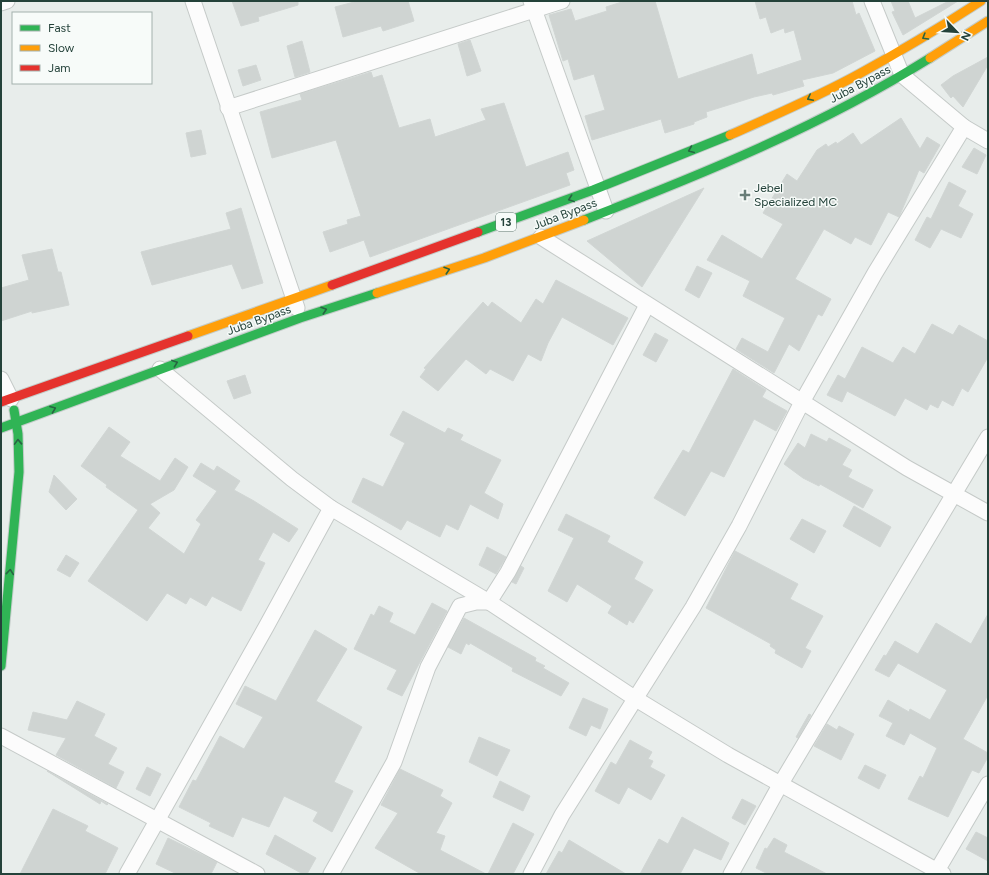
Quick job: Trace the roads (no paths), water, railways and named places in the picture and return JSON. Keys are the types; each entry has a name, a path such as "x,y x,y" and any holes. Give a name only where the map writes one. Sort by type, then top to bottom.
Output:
{"main road":[{"name":"Juba Bypass","path":"6,400 294,299 598,189 779,114 894,55 953,20 981,1"},
{"name":"Juba Bypass","path":"1,428 300,318 484,258 684,181 780,139 902,75 988,21"},
{"path":"1,666 19,467 17,423 6,400"}],"street":[{"path":"1,3 7,1"},
{"path":"193,1 300,318"},
{"path":"228,108 533,6 562,1"},
{"path":"872,1 902,75 964,127 988,141"},
{"path":"533,6 606,212"},
{"path":"531,874 562,815 636,699 645,680 693,607 739,526 802,402 875,273 964,127"},
{"path":"541,237 907,468 988,513"},
{"path":"489,602 508,572 647,305"},
{"path":"160,369 292,479 331,508 489,602 636,699 780,785 833,812 938,873 988,784"},
{"path":"1,379 6,400"},
{"path":"731,874 780,785 988,437"},
{"path":"127,874 331,508"},
{"path":"331,874 394,762 428,668 460,606 476,602 489,602"},
{"path":"1,736 257,874"}],"place":[{"name":"Jebel Specialized MC","path":"745,195"}]}
